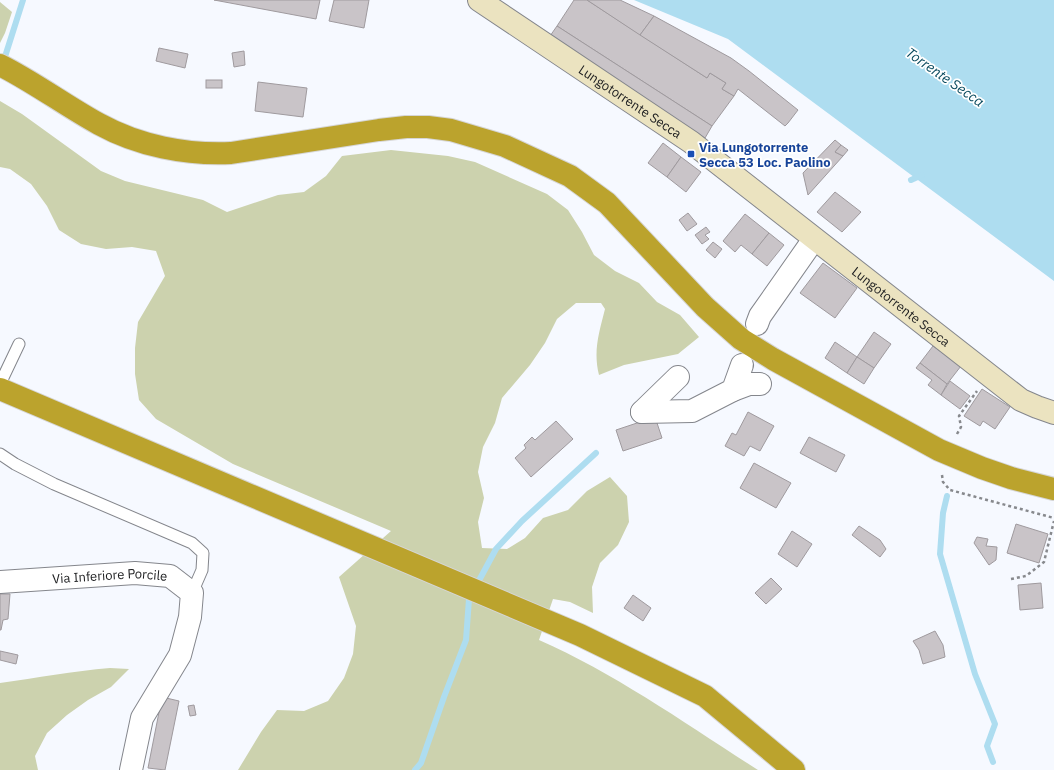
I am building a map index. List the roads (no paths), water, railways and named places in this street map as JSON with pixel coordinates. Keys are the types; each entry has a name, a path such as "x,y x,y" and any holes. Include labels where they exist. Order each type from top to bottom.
{"highway":[{"path":"0,65 100,124 122,134 167,149 211,154 231,153 406,127 428,127 451,130 505,146 570,176 607,204 705,307 725,326 747,343 773,359 940,450 982,468 1054,489"},
{"path":"0,389 580,635 705,696 794,770"}],"main road":[{"name":"Lungotorrente Secca","path":"479,0 691,142 1021,400 1054,413"}],"street":[{"path":"757,324 760,316 814,239"},
{"path":"733,390 742,365"},
{"path":"678,377 642,412 692,411 733,390 749,384 760,384"},
{"name":"Via Inferiore Porcile","path":"0,582 135,573 170,576 192,593"},
{"path":"131,770 142,718 180,655 190,617 192,593"}],"lane":[{"path":"0,384 19,344"},
{"path":"0,454 15,464 54,484 192,543 203,553 202,570 192,593"}],"water":[{"name":"Torrente Secca","path":"634,0 1054,0 1054,281 728,39"}],"waterway":[{"path":"3,63 23,0"},
{"path":"911,180 922,175"},
{"path":"415,770 421,763 466,640 469,599 496,549 522,521 596,453"},
{"path":"947,496 943,513 940,554 975,674 995,724 987,746 993,762"}],"place":[{"name":"Via Lungotorrente Secca 53 Loc. Paolino","path":"691,154"}]}
